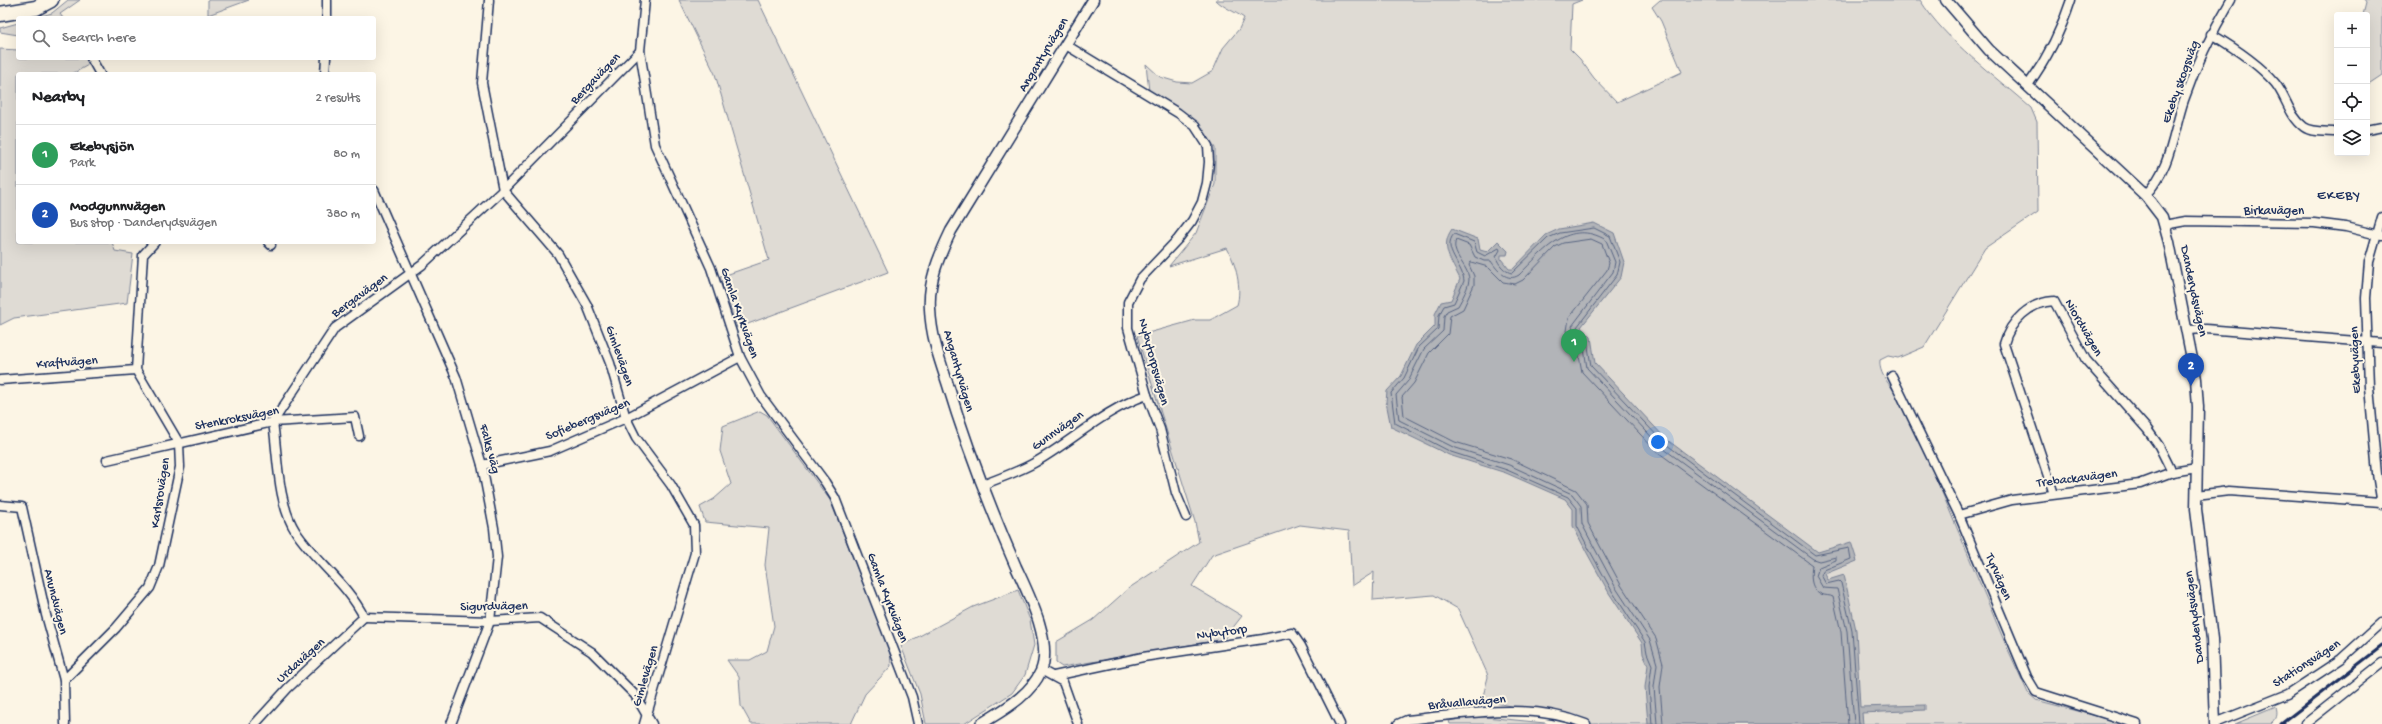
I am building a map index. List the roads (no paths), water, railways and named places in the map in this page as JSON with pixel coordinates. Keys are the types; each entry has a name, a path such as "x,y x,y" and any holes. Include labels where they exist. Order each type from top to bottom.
{"highway":[{"path":"0,14 36,8 51,0"}],"street":[{"path":"327,16 328,0"},
{"name":"Gimlevägen","path":"489,0 482,83 503,190 558,254 587,305 610,363 626,418 636,438 671,485 694,525 695,553 645,720"},
{"name":"Gamla Kyrkvägen","path":"645,0 640,51 655,145 711,268 740,357 761,396 835,498 912,697 918,724"},
{"name":"Angantyrvägen","path":"981,724 1013,704 1029,689 1041,670 1043,651 1040,624 960,427 932,336 930,308 932,279 937,260 951,231 1093,0"},
{"name":"Danderydsvägen","path":"1946,0 1989,50 2145,195 2162,217 2188,330 2198,407 2196,495 2200,547 2212,639 2215,724"},
{"path":"2028,85 2044,62 2065,19 2071,0"},
{"name":"Ekeby skogsväg","path":"2145,195 2160,178 2169,154 2184,100 2211,34 2231,0"},
{"path":"2211,34 2238,50 2275,83 2293,116 2303,127 2309,130 2334,132"},
{"name":"Nybytorpsvägen","path":"1066,45 1178,113 1195,126 1208,146 1209,162 1207,183 1202,202 1192,221 1178,239 1140,279 1128,302 1128,328 1146,395 1160,430 1176,493 1186,517"},
{"name":"Bergavägen","path":"273,422 336,328 411,274 503,190 640,51"},
{"path":"93,60 99,72"},
{"path":"325,72 326,60"},
{"path":"2370,130 2382,128"},
{"name":"Falks väg","path":"376,195 456,377 482,465 497,557 490,621 451,724"},
{"name":"Ekebyvägen","path":"2381,503 2369,387 2366,298 2369,262 2379,236 2382,217"},
{"name":"Birkavägen","path":"2164,225 2186,221 2314,223 2346,227 2379,236"},
{"path":"136,370 143,255 153,244"},
{"name":"Niordvägen","path":"2054,494 2004,344 2009,329 2028,310 2041,302 2054,301 2086,360 2147,429 2159,446 2172,472"},
{"path":"2188,330 2206,329 2368,341 2382,344"},
{"name":"Sofiebergsvägen","path":"482,465 550,450 626,418 740,357"},
{"name":"Kraftvägen","path":"0,380 136,370"},
{"name":"Karlsrovägen","path":"64,680 116,628 150,588 159,566 169,526 180,467 179,443 136,370"},
{"name":"Tyrvägen","path":"1892,376 1959,515 2027,677 2036,692 2137,724"},
{"name":"Gunnvägen","path":"983,485 1033,464 1105,413 1124,403 1146,395"},
{"name":"Stenkroksvägen","path":"107,460 273,422 355,417 359,436"},
{"path":"273,422 285,509 296,532 354,598 364,617"},
{"name":"Trebackavägen","path":"1959,515 2012,500 2140,484 2172,472 2197,468"},
{"path":"2196,495 2229,491 2381,503"},
{"name":"Anundvägen","path":"0,505 22,507 46,615 64,680 65,724"},
{"name":"Sigurdvägen","path":"364,617 490,621 540,618 592,652 635,695 645,720 652,724"},
{"name":"Urdavägen","path":"256,723 288,688 364,617"},
{"name":"Stationsvägen","path":"2215,724 2288,694 2341,659 2382,622"},
{"name":"Nybytorp","path":"1054,676 1143,657 1263,639 1292,633 1301,646 1340,724"},
{"path":"2305,724 2382,663"},
{"path":"1041,670 1063,682 1078,724"},
{"name":"Bråvallavägen","path":"1398,724 1407,720 1490,710 1557,715 1586,724"}],"water":[{"path":"1594,223 1614,233 1624,262 1621,277 1581,327 1591,337 1595,363 1666,439 1818,552 1851,542 1857,561 1825,574 1828,580 1844,575 1856,630 1860,707 1925,705 1925,710 1862,713 1863,724 1648,724 1645,687 1648,665 1643,654 1642,643 1609,593 1587,553 1573,526 1573,509 1565,499 1506,473 1449,455 1391,427 1386,402 1387,391 1401,376 1416,345 1435,326 1435,314 1441,302 1451,300 1460,279 1448,254 1447,248 1448,236 1452,229 1478,239 1480,250 1487,252 1498,241 1508,251 1507,255 1501,255 1501,259 1509,269 1513,269 1546,235 1559,229"}],"railway":[{"path":"2281,724 2382,646"}],"place":[{"name":"Ekebysjön","path":"1574,362"},
{"name":"Modgunnvägen","path":"2191,386"}],"district":[{"name":"EKEBY","path":"2339,196"}]}
